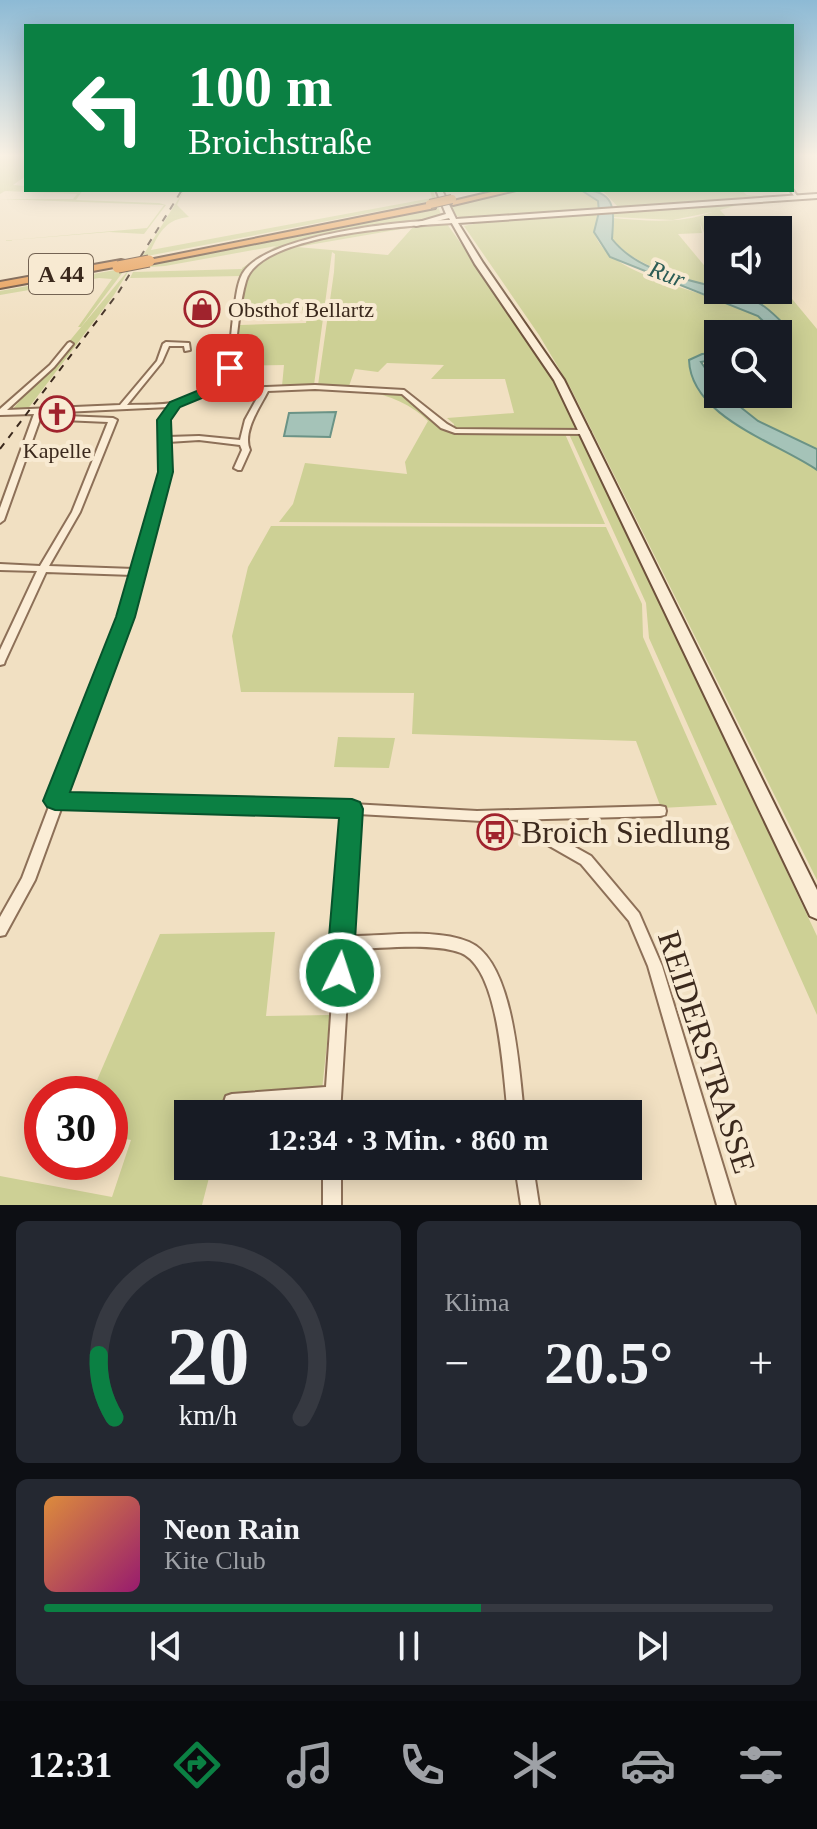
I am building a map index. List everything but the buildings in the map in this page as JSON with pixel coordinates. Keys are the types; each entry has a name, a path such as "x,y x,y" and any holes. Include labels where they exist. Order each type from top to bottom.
{"highway":[{"name":"A 44","path":"0,286 399,211"}],"main road":[{"path":"448,211 533,336 586,432 817,910"},
{"path":"416,224 451,218 592,211"}],"street":[{"path":"39,413 123,405 175,405 212,391 222,384 228,374 244,277 249,267 264,256 290,246 380,227 416,224"},
{"path":"0,413 52,366 70,344"},
{"path":"123,405 160,361 166,344 187,344 187,350"},
{"path":"212,391 331,387 404,392 444,426 455,431 586,432"},
{"path":"238,468 246,450 243,443 249,420 266,388"},
{"path":"0,930 28,880 126,617 165,472 164,420 175,405"},
{"path":"0,413 39,413 113,420 76,512 44,567 0,661"},
{"path":"0,520 39,413"},
{"path":"165,440 199,438 243,443"},
{"path":"0,567 137,572"},
{"path":"55,801 352,809 477,816 660,811"},
{"path":"332,1100 352,809"},
{"name":"REIDERSTRASSE","path":"477,816 543,836 586,860 634,917 655,966 726,1205"},
{"path":"342,943 444,943 469,949 484,960 497,988 514,1100"},
{"path":"261,1100 332,1095"},
{"path":"332,1180 332,1205"},
{"path":"526,1180 530,1205"}],"green space":[{"path":"161,211 144,234 109,232 0,241 147,228"},
{"path":"171,211 183,211 189,217 175,220 165,227 151,250 360,211 378,211 142,257"},
{"path":"417,211 440,211 442,217 307,239 265,254 243,269 242,276 130,278 133,272 242,269 276,246 165,266 136,268"},
{"path":"452,211 565,211 463,218"},
{"path":"613,211 721,211 725,216 704,216 704,233 700,222 702,233 678,234 704,265 704,284 647,265 612,239 612,218 651,221 676,220 712,212 673,220 612,217"},
{"path":"599,212 594,232 604,249 621,263 704,295 704,304 730,304 763,320 704,320 704,355 696,356 704,370 704,408 725,408 731,419 817,470 817,880 570,387 539,335 464,226 497,219"},
{"path":"447,224 534,346 579,430 454,430 454,424 447,418 514,413 505,379 431,379 444,365 387,363 378,372 355,369 349,386 318,385 334,272 335,254 332,252 314,385 282,386 284,365 234,366 240,325 306,323 308,310 242,312 246,279 260,262 281,251 337,235 426,225","holes":["413,227 388,255 297,247"]},
{"path":"131,267 114,295 27,410 13,409"},
{"path":"126,268 81,327 78,327 112,279 99,278 0,295 0,291"},
{"path":"792,299 817,329 817,449 758,421 742,408 792,408 792,320 778,320 759,304 792,304"},
{"path":"367,391 401,394 449,431 565,434 605,524 279,522 293,504 305,463 407,474 405,462 428,421 400,402"},
{"path":"576,433 582,437 817,936 817,1015 649,638 646,603 569,434"},
{"path":"271,526 606,527 642,604 643,637 717,805 661,808 636,741 412,734 414,693 241,692 232,636 248,567"},
{"path":"338,737 395,738 389,768 334,767"},
{"path":"275,932 266,1016 330,1015 322,1090 230,1095 229,1100 174,1100 174,1180 208,1180 202,1205 0,1205 0,1176 112,1197 118,1180 128,1180 131,1140 128,1139 128,1076 99,1076 160,934"}],"water":[{"name":"Rur","path":"599,211 613,211 612,239 626,253 661,272 704,284 704,294 610,257 594,232"},
{"path":"728,304 761,304 780,320 762,320"},
{"path":"702,354 704,397 693,380 689,360"},
{"path":"716,408 742,408 758,421 817,449 817,470 738,426"},
{"path":"336,412 330,437 284,436 289,413"}],"railway":[{"path":"0,449 118,293 169,211"}],"place":[{"name":"Obsthof Bellartz","path":"202,309"},
{"name":"Kapelle","path":"57,414"},
{"name":"Broich Siedlung","path":"495,832"}],"route":[{"path":"230,368 219,387 175,405 164,420 165,472 126,617 55,801 352,809 340,973"}]}
